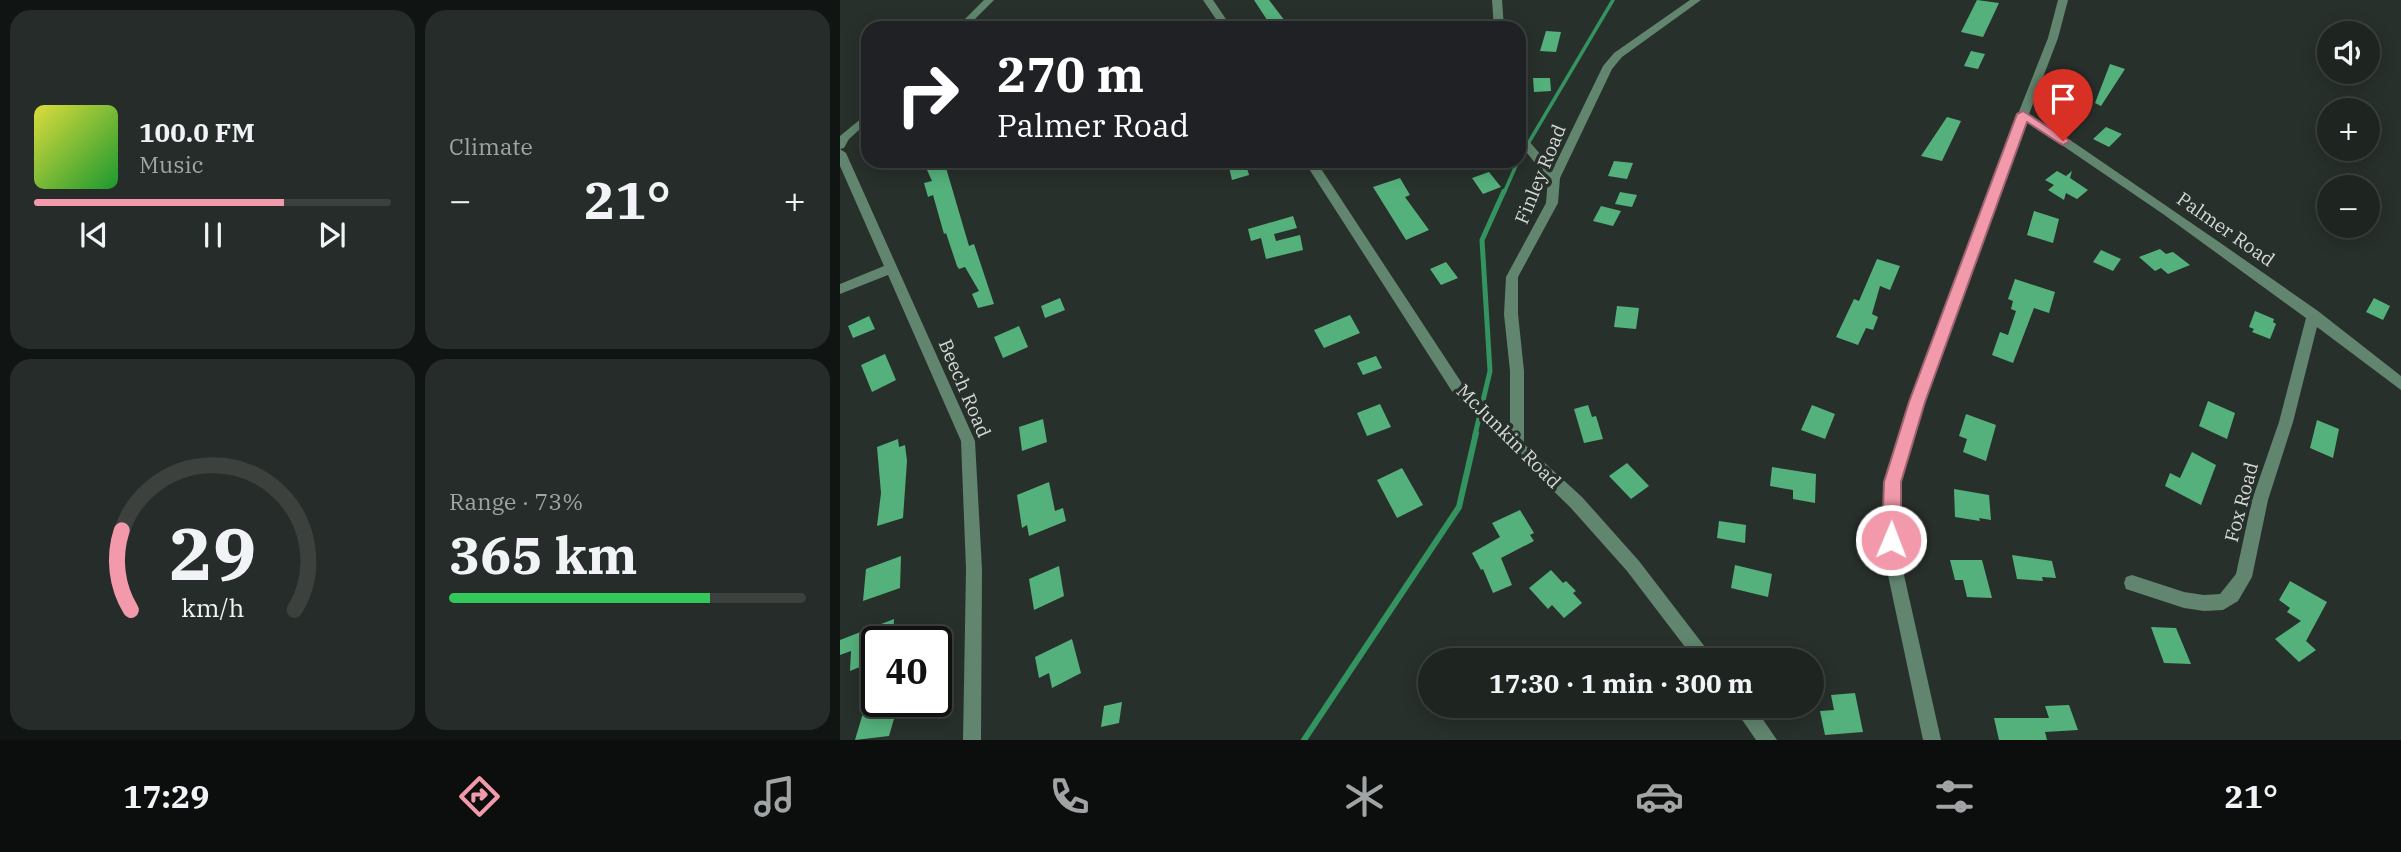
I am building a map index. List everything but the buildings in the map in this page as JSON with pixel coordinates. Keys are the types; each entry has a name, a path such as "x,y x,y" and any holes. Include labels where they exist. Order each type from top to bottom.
{"street":[{"path":"968,21 989,0"},
{"path":"1208,0 1222,21"},
{"path":"1497,0 1498,21"},
{"name":"Finley Road","path":"1517,448 1517,371 1511,314 1512,277 1552,203 1554,178 1607,68 1618,55 1696,0"},
{"path":"1932,740 1896,576 1891,540 1893,482 1917,402 2053,38 2063,0"},
{"name":"Palmer Road","path":"2023,114 2104,167 2313,315 2401,384"},
{"path":"840,146 845,137 861,122"},
{"path":"1526,144 1554,178"},
{"name":"Beech Road","path":"840,153 843,165 892,268 968,441 974,569 972,740"},
{"name":"McJunkin Road","path":"1315,168 1461,392 1584,511 1633,566 1697,648"},
{"path":"840,289 892,268"},
{"name":"Fox Road","path":"2132,583 2184,600 2204,603 2223,602 2232,595 2244,577 2260,500 2286,422 2313,315"},
{"path":"1751,718 1768,740"}],"waterway":[{"path":"1526,147 1613,0"},
{"path":"1504,193 1515,168"},
{"path":"1475,435 1490,371 1482,240 1504,191"},
{"path":"1304,740 1459,507 1476,433"}],"route":[{"path":"1891,540 1893,482 1917,402 2023,114 2063,141"}]}
